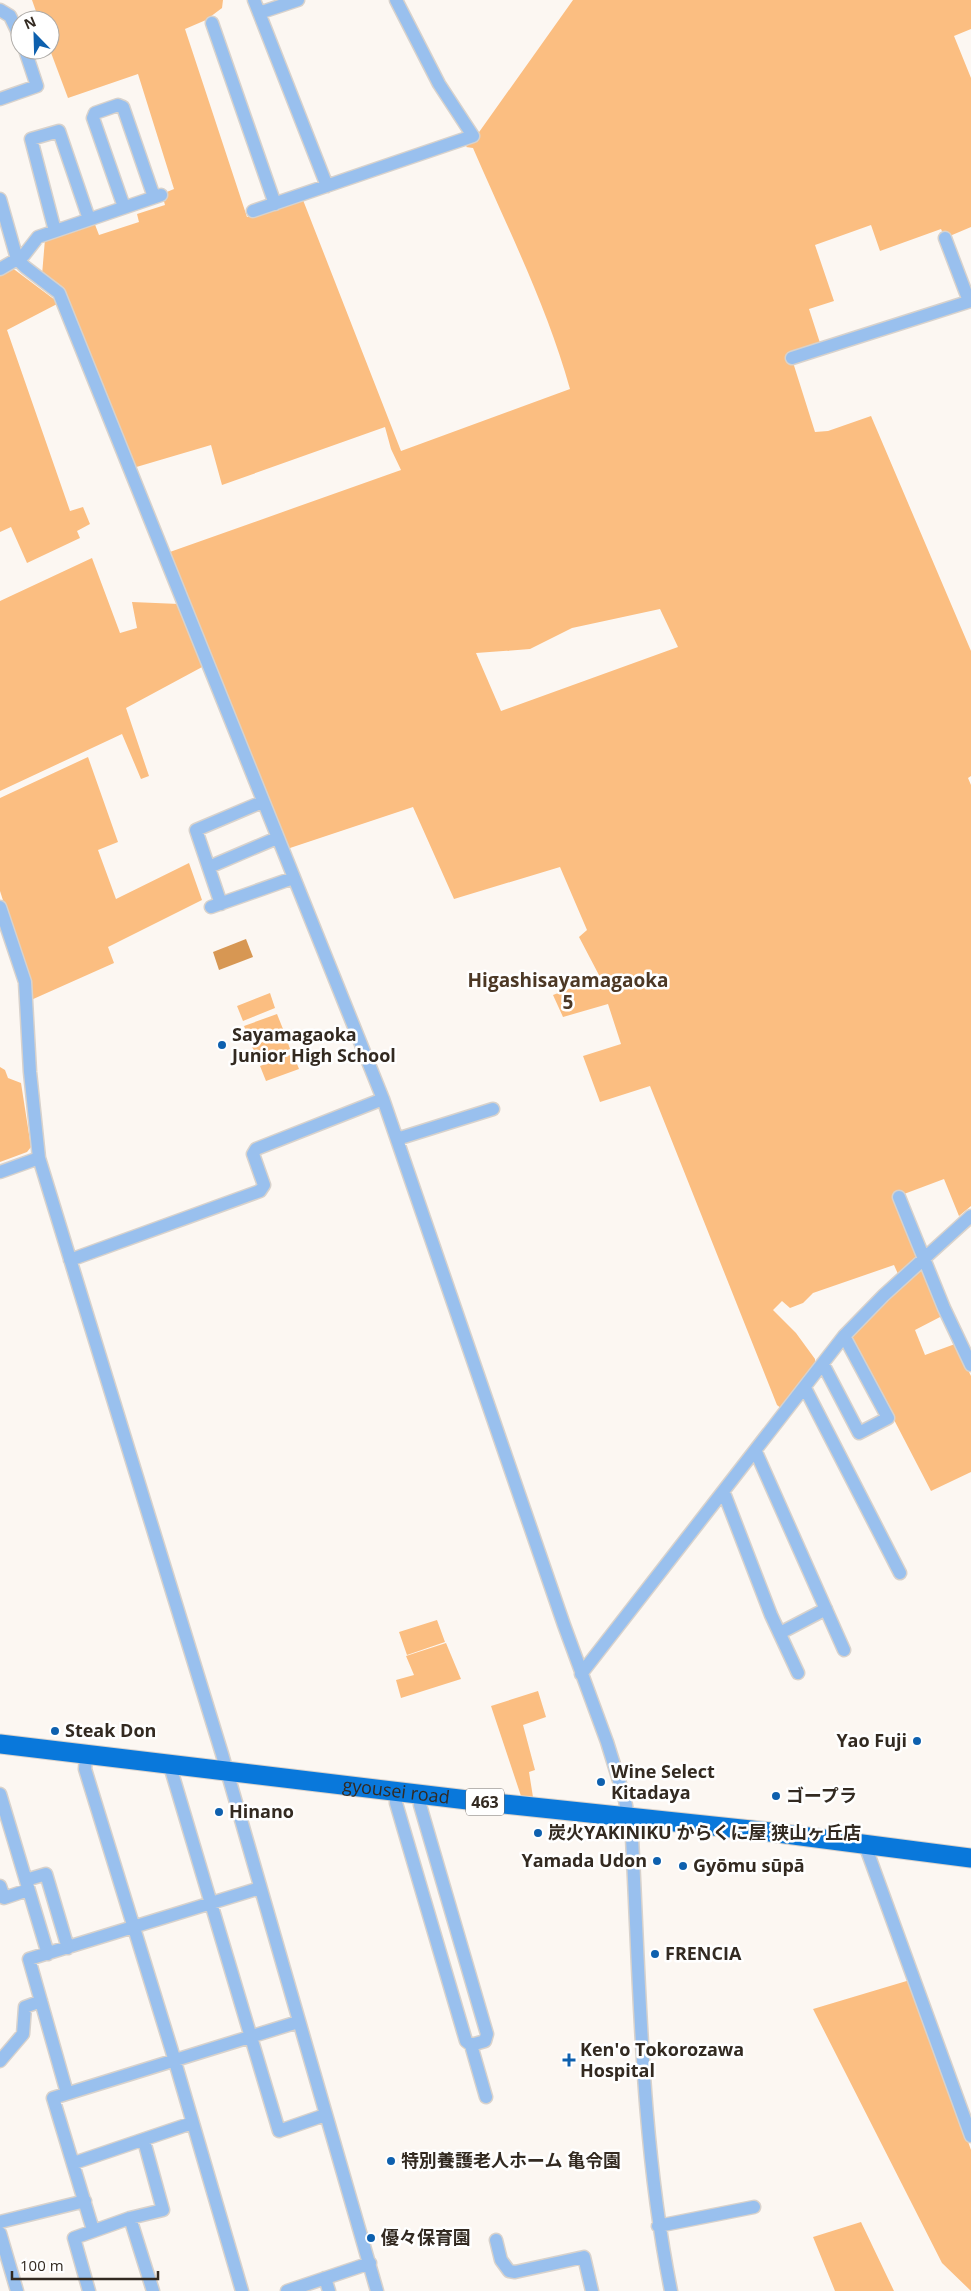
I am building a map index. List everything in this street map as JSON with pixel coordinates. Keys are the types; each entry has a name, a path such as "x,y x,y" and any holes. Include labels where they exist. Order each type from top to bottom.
{"highway":[{"name":"gyousei road","path":"0,1744 170,1766 628,1817 971,1858"}],"street":[{"path":"0,9 5,0"},
{"path":"254,0 327,186"},
{"path":"259,13 298,0"},
{"path":"252,211 473,136 439,84 396,0"},
{"path":"212,23 275,204"},
{"path":"0,99 37,86 28,60"},
{"path":"0,269 24,254 38,237 55,232 90,219 124,208 157,196 123,107 118,105 95,113 93,118 124,208"},
{"path":"55,232 32,140 59,131 90,219"},
{"path":"0,199 17,259 59,293 383,1099 606,1742 628,1817 632,1838 648,2142 658,2226 671,2291"},
{"path":"792,358 970,301 944,238"},
{"path":"262,802 196,830 208,867 216,906 293,878"},
{"path":"208,867 277,838"},
{"path":"0,907 25,982 30,1072 40,1158 226,1772 377,2291"},
{"path":"70,1260 260,1191 264,1185 254,1154 256,1149 383,1099"},
{"path":"396,1139 493,1109"},
{"path":"0,1172 40,1158"},
{"path":"900,1197 924,1259 971,1365"},
{"path":"581,1674 756,1452 844,1336 971,1216"},
{"path":"822,1364 859,1433 888,1418 844,1336"},
{"path":"804,1388 900,1573"},
{"path":"756,1452 844,1650"},
{"path":"724,1492 780,1634 798,1673"},
{"path":"780,1634 826,1609"},
{"path":"86,1756 85,1769 175,2060 242,2291"},
{"path":"170,1766 249,2037 279,2131 325,2115"},
{"path":"396,1791 396,1803 466,2041 471,2045 486,2097"},
{"path":"420,1794 420,1805 486,2034 485,2041 471,2045"},
{"path":"0,1798 6,1835 27,1885 48,1954"},
{"path":"865,1845 971,2136"},
{"path":"0,1886 4,1898 46,1874 68,1948"},
{"path":"67,2093 29,1960 260,1888"},
{"path":"0,2061 23,2034 25,2007 41,2001"},
{"path":"94,2230 53,2098 298,2022"},
{"path":"74,2163 144,2141 192,2123"},
{"path":"89,2291 74,2238 130,2218 163,2210 144,2141"},
{"path":"0,2222 85,2201"},
{"path":"658,2226 754,2207"},
{"path":"130,2218 153,2291"},
{"path":"0,2233 17,2291"},
{"path":"496,2240 502,2260 508,2271 515,2272 584,2257 592,2291"},
{"path":"287,2291 370,2262"},
{"path":"325,2278 328,2291"}],"shaded area":[{"path":"32,0 223,0 222,8 206,20 185,29 247,217 303,200 401,451 570,389 550,327 526,267 473,148 466,147 477,135 573,0 971,0 971,29 954,36 971,78 971,227 945,238 941,229 880,251 871,225 815,245 834,301 809,309 821,346 791,356 815,432 828,431 871,416 971,651 971,776 968,778 971,785 971,1206 959,1216 944,1179 896,1197 919,1255 898,1274 894,1265 813,1293 803,1303 790,1308 782,1301 773,1310 796,1333 815,1359 815,1365 782,1409 777,1405 650,1086 600,1102 583,1056 621,1044 608,1004 563,1017 553,995 600,977 579,937 587,930 560,867 454,899 413,807 287,849 167,553 401,470 391,449 385,427 222,485 211,445 133,468 65,299 42,275 45,239 94,222 99,235 139,222 137,214 165,205 162,194 174,189 138,74 68,98 54,60 60,60 60,10 36,10","holes":["660,609 678,647 501,711 476,653 530,649 572,628"]},
{"path":"11,267 59,303 7,330 70,511 83,507 90,524 77,531 80,538 27,563 11,527 0,532 0,273"},
{"path":"92,558 120,633 137,628 132,602 179,604 204,666 126,708 149,776 141,779 122,734 0,791 0,601"},
{"path":"88,757 118,842 98,850 116,899 189,863 202,900 108,947 114,963 31,1000 18,947 0,891 0,798"},
{"path":"246,939 253,957 219,970 213,952"},
{"path":"270,993 275,1008 243,1021 237,1006"},
{"path":"277,1014 283,1029 250,1041 244,1026"},
{"path":"285,1034 290,1049 257,1061 252,1046"},
{"path":"293,1054 299,1069 266,1081 260,1066"},
{"path":"0,1067 5,1070 8,1078 21,1083 31,1147 27,1152 0,1162"},
{"path":"917,1270 924,1271 942,1316 915,1330 925,1355 955,1344 971,1376 971,1472 931,1491 851,1337"},
{"path":"437,1620 445,1642 407,1655 399,1632"},
{"path":"446,1643 461,1679 401,1698 396,1680 414,1675 406,1656"},
{"path":"538,1691 546,1717 523,1725 535,1770 529,1772 533,1797 521,1796 491,1706"},
{"path":"910,1980 971,2150 971,2291 942,2263 813,2009"},
{"path":"861,2222 894,2291 835,2291 813,2237"}],"place":[{"name":"Sayamagaoka Junior High School","path":"222,1045"},
{"name":"Steak Don","path":"55,1731"},
{"name":"Yao Fuji","path":"917,1741"},
{"name":"Wine Select Kitadaya","path":"601,1782"},
{"name":"ゴープラ","path":"776,1796"},
{"name":"Hinano","path":"219,1812"},
{"name":"炭火YAKINIKU からくに屋 狭山ヶ丘店","path":"538,1833"},
{"name":"Yamada Udon","path":"657,1861"},
{"name":"Gyōmu sūpā","path":"683,1866"},
{"name":"FRENCIA","path":"655,1954"},
{"name":"Ken'o Tokorozawa Hospital","path":"569,2060"},
{"name":"特別養護老人ホーム 亀令園","path":"391,2161"},
{"name":"優々保育園","path":"371,2238"}],"district":[{"name":"Higashisayamagaoka 5","path":"568,991"}]}
